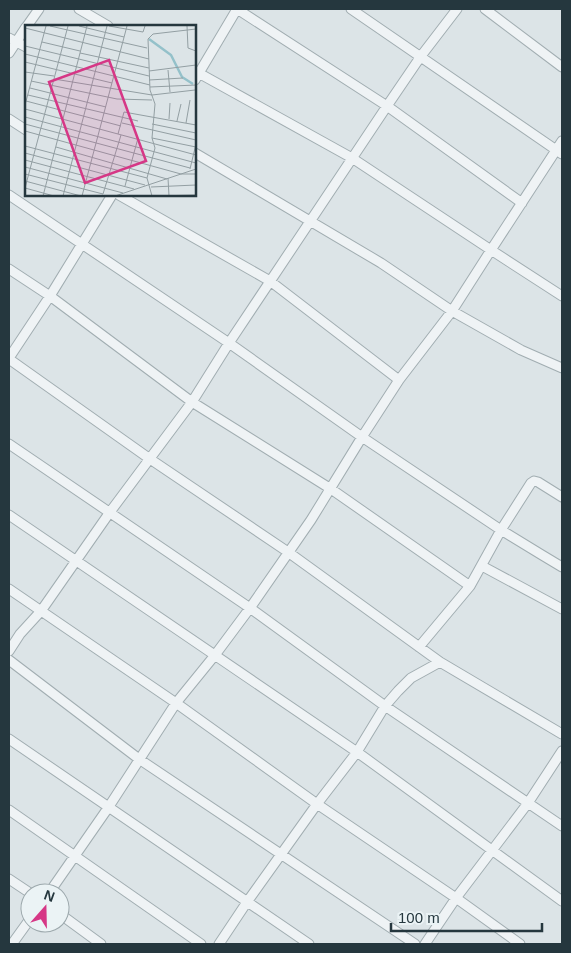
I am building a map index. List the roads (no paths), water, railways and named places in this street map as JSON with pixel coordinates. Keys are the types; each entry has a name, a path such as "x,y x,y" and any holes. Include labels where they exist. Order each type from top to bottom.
{"street":[{"path":"28,25 39,9"},
{"path":"79,9 106,25"},
{"path":"522,203 387,106 237,9 196,75 352,158 562,296"},
{"path":"351,9 559,152"},
{"path":"9,651 20,634 41,612 110,512 192,402 352,158 421,56 456,9"},
{"path":"485,9 562,67"},
{"path":"9,53 12,40 25,29"},
{"path":"12,40 25,46"},
{"path":"9,119 25,129"},
{"path":"55,883 108,808 176,702 215,655 250,608 311,520 399,380 452,311 490,250 559,152 562,141"},
{"path":"196,154 381,263 452,311 521,350 562,368"},
{"path":"9,195 229,343 362,437 501,530 562,567"},
{"path":"111,196 9,359 150,460 288,552 440,662 562,734"},
{"path":"122,196 270,281 399,380"},
{"path":"9,270 50,296 192,402 331,489 470,586"},
{"path":"9,444 250,608 385,706 562,826"},
{"path":"418,647 470,586 501,530 531,483 534,481 538,482 562,497"},
{"path":"9,515 357,752 562,901"},
{"path":"482,566 562,609"},
{"path":"9,589 176,702 317,804 456,898 520,944"},
{"path":"9,660 139,759 415,944"},
{"path":"219,944 317,804 357,752 385,706 411,678 440,662"},
{"path":"9,739 309,944"},
{"path":"424,944 528,802 562,751"},
{"path":"9,810 200,944"},
{"path":"9,879 20,886"},
{"path":"70,921 101,944"},
{"path":"12,944 20,933"}]}
